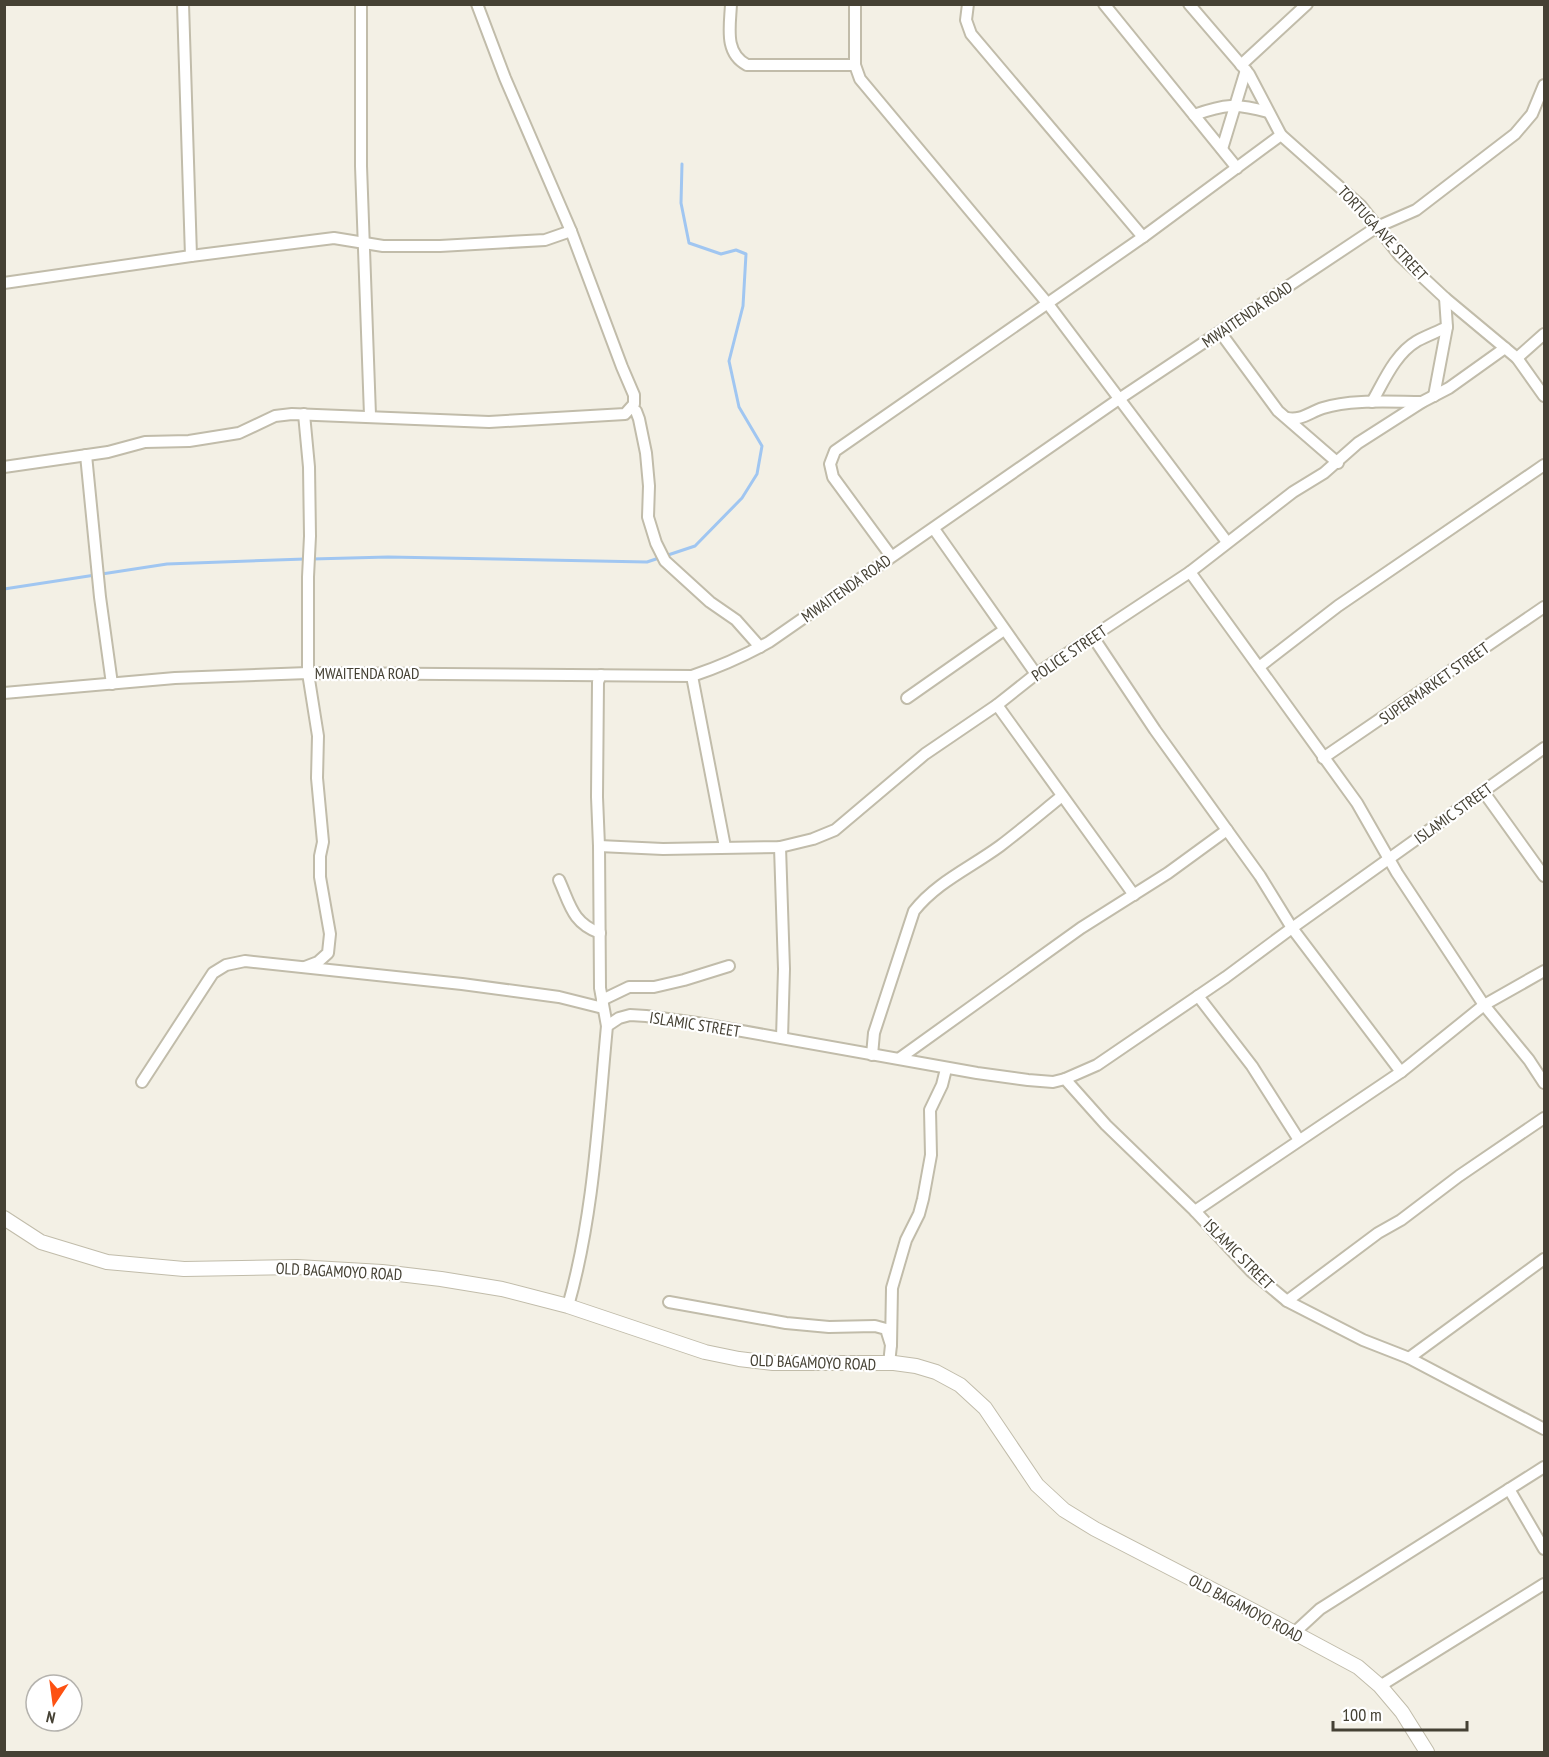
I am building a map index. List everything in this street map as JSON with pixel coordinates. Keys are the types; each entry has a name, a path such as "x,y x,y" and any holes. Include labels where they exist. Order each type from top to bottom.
{"street":[{"path":"183,4 191,256"},
{"path":"361,4 361,166 370,416"},
{"path":"4,467 86,455 145,442 189,441 238,433 275,416 304,414 489,422 625,414 632,408 634,395 571,231 505,78 477,4"},
{"path":"731,4 730,37 733,53 739,61 747,65 855,65"},
{"path":"855,4 855,65 860,79 1048,304 1227,542"},
{"path":"968,4 966,20 971,34 1143,237"},
{"path":"1104,4 1237,168"},
{"name":"TORTUGA AVE STREET","path":"1189,4 1244,67 1281,135 1361,206 1400,256 1445,298 1517,358 1545,396"},
{"path":"1222,149 1244,67 1307,4"},
{"name":"MWAITENDA ROAD","path":"4,693 175,678 308,673 692,676 736,659 760,648 1119,399 1377,227 1416,210 1515,134 1532,114 1545,85"},
{"path":"1194,115 1219,106 1235,105 1268,111"},
{"path":"891,556 833,477 830,464 836,451 1143,237 1281,135"},
{"path":"4,283 334,238 383,246 417,246 516,243 545,240 571,231"},
{"path":"1434,396 1447,327 1445,298"},
{"path":"1372,402 1389,371 1404,351 1416,342 1447,327"},
{"path":"1220,332 1278,411 1338,463"},
{"path":"1517,358 1545,334"},
{"name":"POLICE STREET","path":"599,846 663,849 780,847 813,839 835,830 925,754 997,705 1036,674 1190,572 1293,492 1324,474 1358,443 1422,402 1449,388 1505,348"},
{"path":"1287,418 1298,418 1323,408 1372,402 1422,402"},
{"path":"632,408 639,419 646,453 649,486 648,517 656,543 665,561 710,602 736,620 760,648"},
{"path":"304,414 309,467 308,673 318,736 317,778 322,842 320,877 330,934 328,953 318,962 305,967"},
{"path":"86,455 100,597 112,684"},
{"path":"1259,667 1338,606 1545,465"},
{"path":"934,529 1036,674"},
{"path":"1190,572 1357,803 1389,858 1484,1005 1545,1083"},
{"name":"SUPERMARKET STREET","path":"1323,758 1545,607"},
{"path":"907,698 1004,630"},
{"path":"1093,637 1155,730 1260,876 1292,927 1401,1071"},
{"path":"568,1306 583,1244 593,1170 606,1026 600,933 597,768 598,682 601,675"},
{"path":"692,676 725,847"},
{"path":"997,705 1134,895"},
{"name":"ISLAMIC STREET","path":"606,1026 619,1018 630,1015 646,1016 900,1058 946,1069 1028,1080 1053,1082 1065,1079 1097,1065 1198,996 1545,748"},
{"path":"1484,791 1545,876"},
{"path":"872,1055 874,1033 914,911 938,886 1000,846 1062,796"},
{"path":"900,1058 1081,928 1134,895 1227,830"},
{"path":"780,847 784,969 782,1038"},
{"path":"559,880 579,922 600,933"},
{"path":"142,1082 213,973 226,965 245,961 603,1004 629,987 654,987 729,966"},
{"path":"1195,1211 1401,1071 1484,1005 1545,971"},
{"path":"1198,996 1252,1066 1299,1140"},
{"path":"889,1364 892,1288 906,1240 919,1214 923,1199 931,1155 930,1110 942,1085 946,1069"},
{"name":"ISLAMIC STREET","path":"1065,1079 1106,1125 1195,1211 1251,1271 1287,1301 1363,1340 1409,1358 1545,1429"},
{"path":"1287,1301 1378,1233 1401,1220 1459,1176 1545,1118"},
{"name":"OLD BAGAMOYO ROAD","path":"4,1218 41,1242 107,1262 184,1269 297,1267 382,1272 441,1279 502,1289 568,1306 705,1352 739,1359 773,1364 889,1364 916,1366 936,1372 960,1385 985,1408 1037,1485 1065,1510 1095,1529 1358,1667 1380,1686 1402,1712 1427,1752"},
{"path":"1409,1358 1545,1259"},
{"path":"669,1302 786,1323 829,1327 875,1326 886,1329 891,1345"},
{"path":"1294,1632 1320,1609 1545,1467"},
{"path":"1509,1489 1545,1549"},
{"path":"1380,1686 1545,1584"}],"waterway":[{"path":"312,559 388,557 647,562 695,546 742,498 757,474 762,446 739,407 729,361 743,306 746,254 736,250 721,254 689,243 681,203 682,164"},
{"path":"4,589 167,564 305,559"}]}
